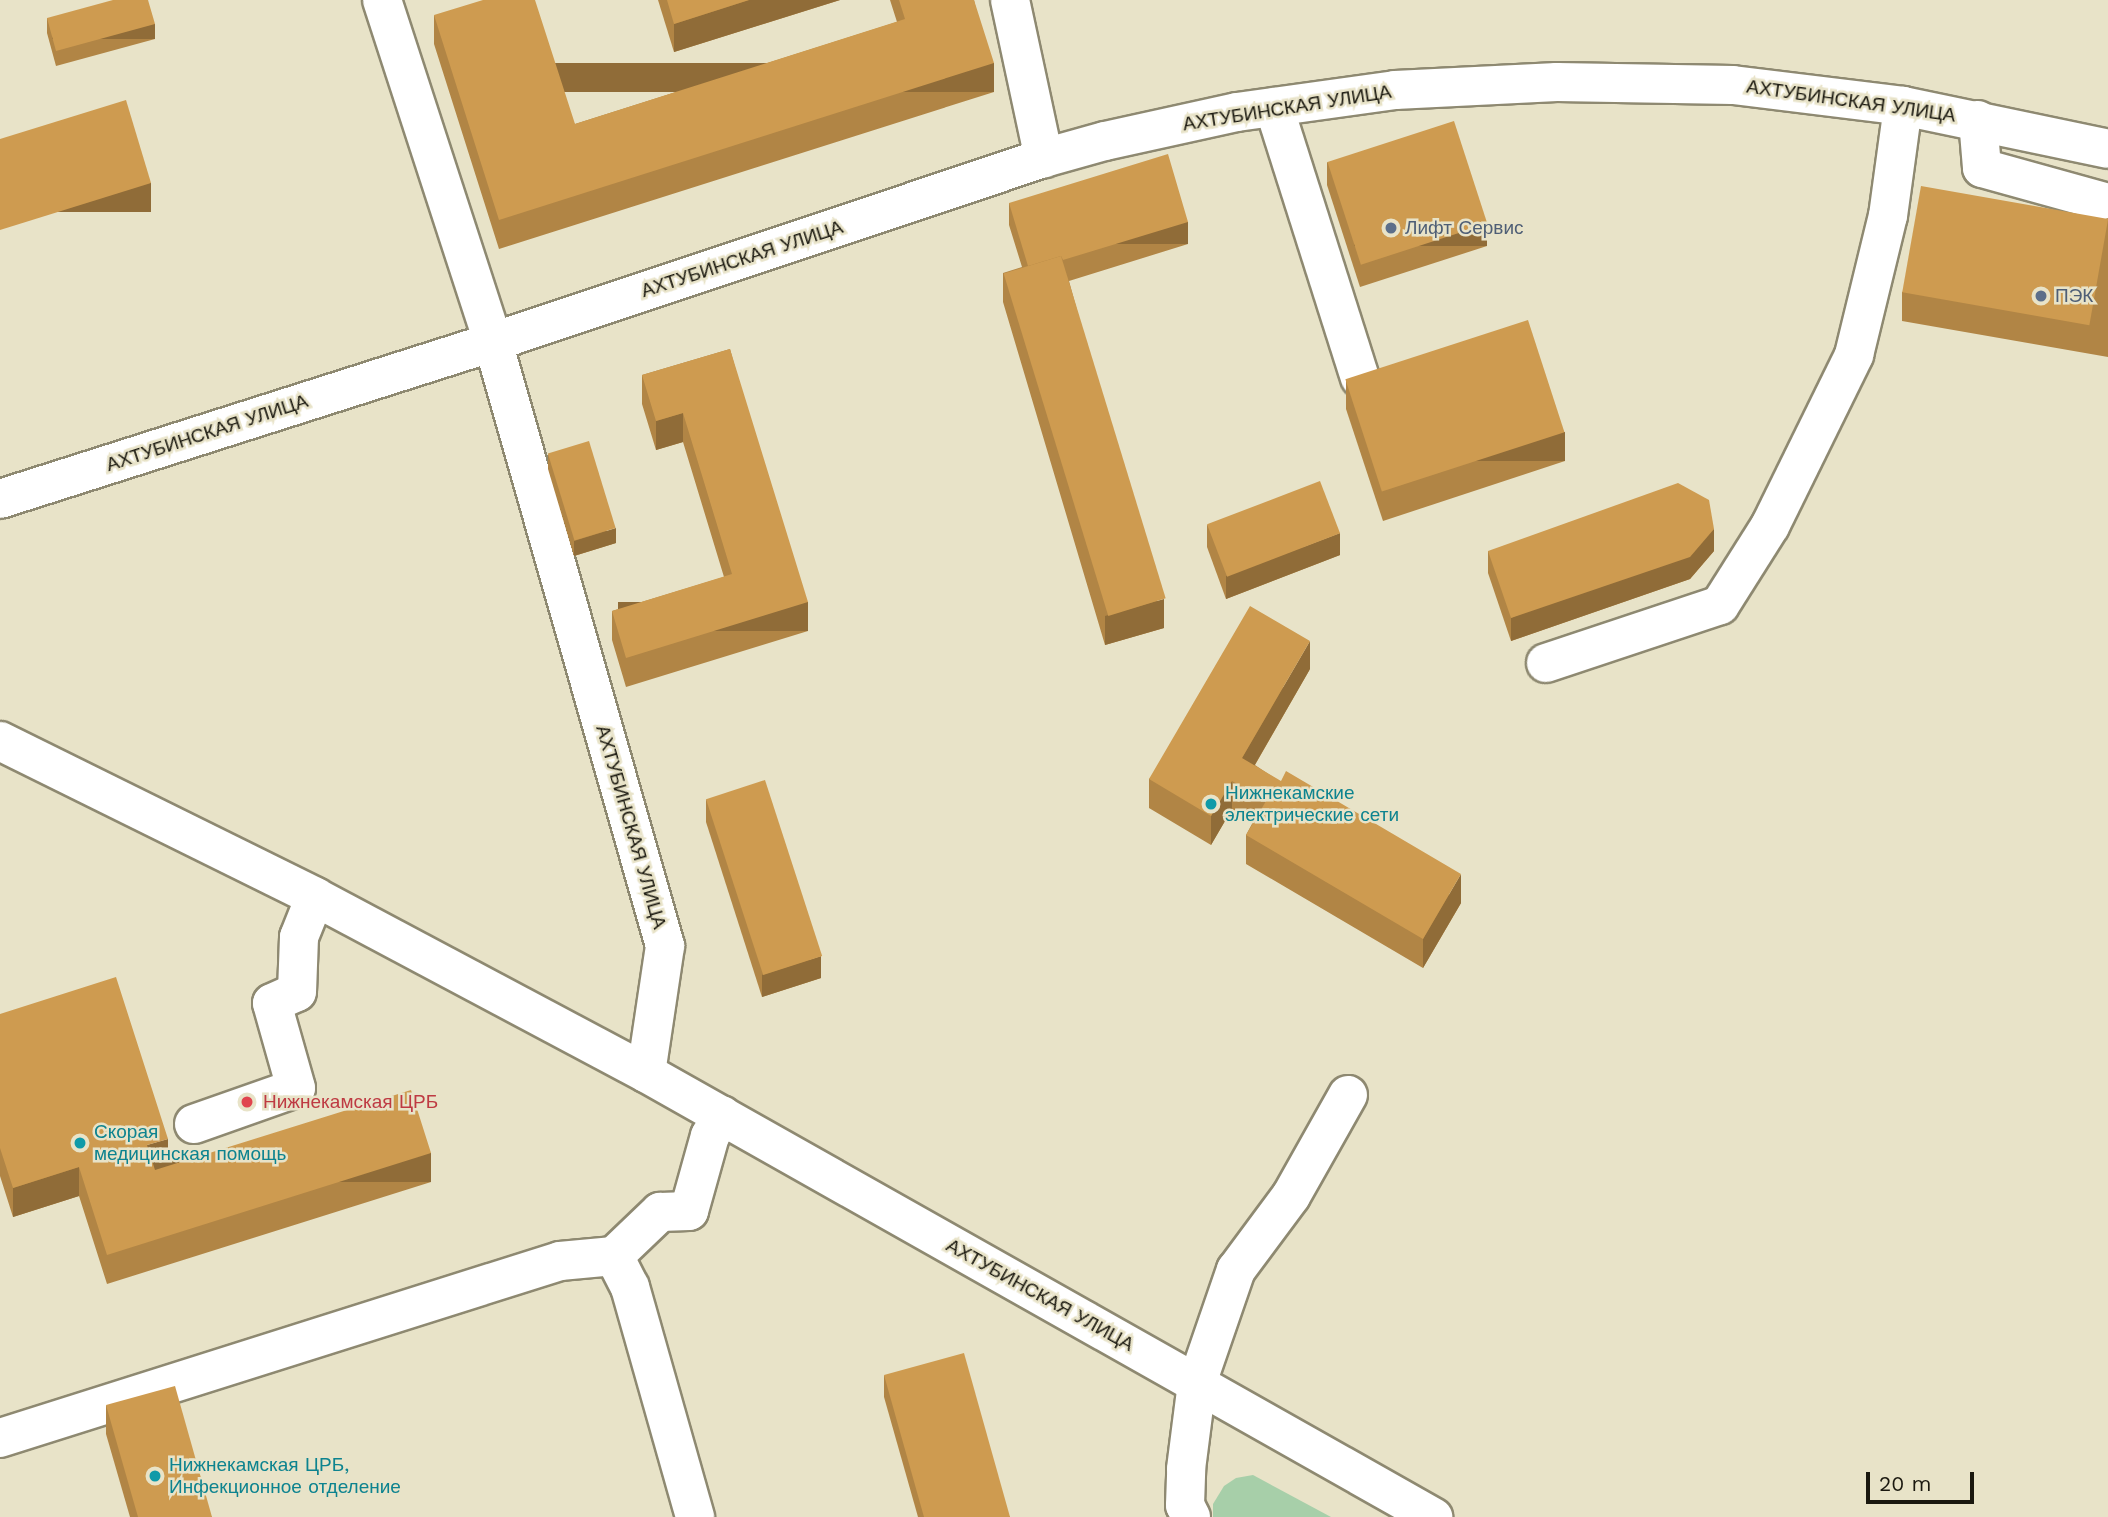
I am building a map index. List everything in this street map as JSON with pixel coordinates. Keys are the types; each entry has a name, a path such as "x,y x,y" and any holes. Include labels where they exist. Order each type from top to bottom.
{"street":[{"name":"АХТУБИНСКАЯ УЛИЦА","path":"383,0 493,342 665,946 646,1073"},
{"path":"1010,0 1044,158"},
{"name":"АХТУБИНСКАЯ УЛИЦА","path":"0,499 493,342 1044,158 1105,141 1274,107 1395,90 1557,82 1733,85 1903,106 2108,149"},
{"path":"1546,663 1720,605 1770,526 1854,355 1888,216 1903,106"},
{"path":"1274,107 1360,378"},
{"path":"1978,120 1982,168 2108,203"},
{"name":"АХТУБИНСКАЯ УЛИЦА","path":"0,741 315,897 646,1073 1433,1517"},
{"path":"194,1124 296,1088 272,1003 297,992 299,937 315,897"},
{"path":"1191,1517 1185,1505 1186,1469 1196,1383 1236,1270 1291,1196 1348,1095"},
{"path":"0,1438 560,1261 614,1256 660,1212 689,1211 710,1136 722,1115"},
{"path":"614,1256 630,1287 695,1517"}],"green space":[{"path":"1253,1475 1331,1517 1213,1517 1213,1504 1224,1486 1236,1478"}],"building":[{"path":"113,0 148,0 155,24 56,51 47,18"},
{"path":"483,0 535,0 575,124 905,19 899,0 974,0 994,63 499,220 434,15"},
{"path":"667,0 749,0 674,24"},
{"path":"126,100 151,183 0,230 0,139"},
{"path":"1454,121 1487,224 1361,265 1328,162"},
{"path":"1168,154 1188,222 1063,260 1061,256 1028,266 1009,203"},
{"path":"1921,186 2108,219 2089,325 1902,292"},
{"path":"1061,256 1166,598 1108,616 1004,274"},
{"path":"1528,320 1564,432 1382,492 1345,379"},
{"path":"730,349 808,602 626,658 612,611 732,574 683,413 656,421 642,375"},
{"path":"589,441 616,528 574,541 548,454"},
{"path":"1320,481 1340,533 1227,577 1207,524"},
{"path":"1678,483 1709,500 1714,529 1690,557 1511,618 1488,551"},
{"name":"Нижнекамские электрические сети","path":"1250,606 1310,641 1242,758 1281,781 1286,771 1461,874 1423,939 1246,835 1266,801 1232,781 1211,816 1149,779"},
{"path":"765,780 822,956 763,975 706,799"},
{"name":"Скорая медицинская помощь","path":"116,977 168,1139 147,1145 155,1170 411,1090 431,1153 107,1255 79,1167 13,1188 0,1148 0,1014"},
{"path":"964,1353 1010,1517 924,1517 884,1375"},
{"name":"Нижнекамская ЦРБ, Инфекционное отделение","path":"175,1386 212,1517 138,1517 106,1405"}],"place":[{"name":"Лифт Сервис","path":"1391,228"},
{"name":"ПЭК","path":"2041,296"},
{"name":"Нижнекамские электрические сети","path":"1211,804"},
{"name":"Нижнекамская ЦРБ","path":"247,1102"},
{"name":"Скорая медицинская помощь","path":"80,1143"},
{"name":"Нижнекамская ЦРБ, Инфекционное отделение","path":"155,1476"}]}
